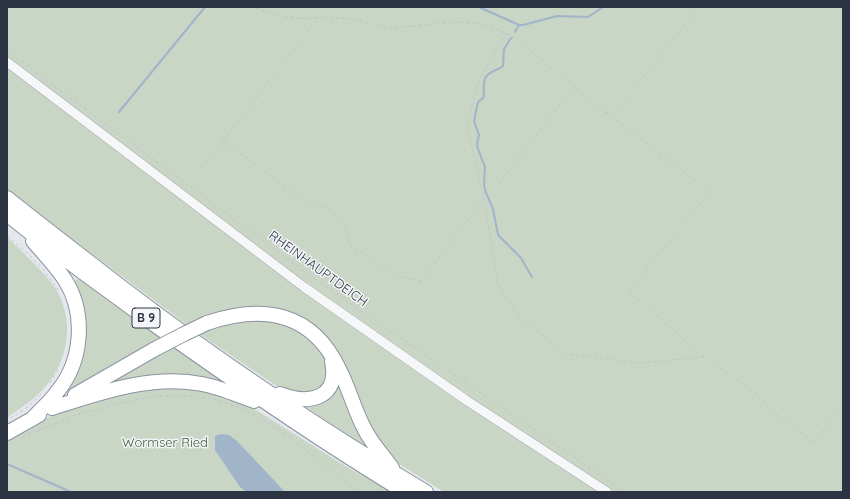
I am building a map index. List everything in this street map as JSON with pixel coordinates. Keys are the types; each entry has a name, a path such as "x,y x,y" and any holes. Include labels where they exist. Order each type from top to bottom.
{"highway":[{"name":"B 9","path":"7,198 125,290 260,386 426,492"},
{"name":"B 9","path":"12,218 200,357 333,448 405,492"},
{"path":"12,218 65,280 72,294 79,323 77,354 69,374 58,392 32,419"},
{"path":"7,433 184,334 207,323 246,315 267,315 288,319 298,323 310,330 321,340 340,370 356,413 366,433 398,475"},
{"path":"260,386 298,400 310,400 318,397 328,388 333,379 334,370 331,355"},
{"path":"52,408 124,387 151,383 178,382 200,384 217,388 277,410"}],"lane":[{"path":"7,62 304,287 466,400 606,492"}],"path":[{"path":"24,28 45,7"},
{"path":"252,7 286,18 345,18 391,28 451,22 467,22 492,27 506,33 559,74 573,87 710,192 629,291 704,357 757,394 768,408 814,442 843,406"},
{"path":"607,113 613,112 618,108 699,7"},
{"path":"198,171 318,18"},
{"path":"506,33 479,80 467,125 484,199 498,284 519,317 566,354 638,363 704,357"},
{"name":"RHEINHAUPTDEICH","path":"7,51 312,277 625,492"},
{"path":"496,188 573,87"},
{"path":"223,141 307,203 330,209 345,228 350,246 400,277 421,281 484,199"},
{"path":"7,236 42,269 61,295"},
{"path":"50,384 60,367"},
{"path":"7,421 28,407 46,389"},
{"path":"21,438 79,414 142,398 176,395 210,398 244,409 286,434 359,492"}],"green space":[{"path":"7,7 843,7 843,492 444,492 388,457 372,436 347,378 288,316 189,326 7,189"},
{"path":"7,237 38,268 55,288 61,300 67,326 64,352 60,364 53,376 36,396 7,418"},
{"path":"77,279 81,280 227,385 81,387 71,389 68,387 76,369 73,282"},
{"path":"230,320 287,322 325,351 328,382 313,395 281,389 195,331"},
{"path":"337,376 371,450 298,402 306,403"},
{"name":"Wormser Ried","path":"199,387 248,405 350,469 394,492 7,492 7,438 51,416 84,403 138,389"}],"water":[{"path":"221,434 229,435 238,442 285,492 247,492 240,487 215,450 215,436"}],"waterway":[{"path":"119,112 205,7"},
{"path":"479,7 519,25 557,16 588,17 603,7"},
{"path":"515,32 519,25"},
{"path":"511,38 504,49 503,66 488,74 486,77 484,97 478,102 474,121 479,135 477,143 478,149 485,167 484,185 493,209 498,235 521,258 532,277"},
{"path":"7,464 71,492"}]}
